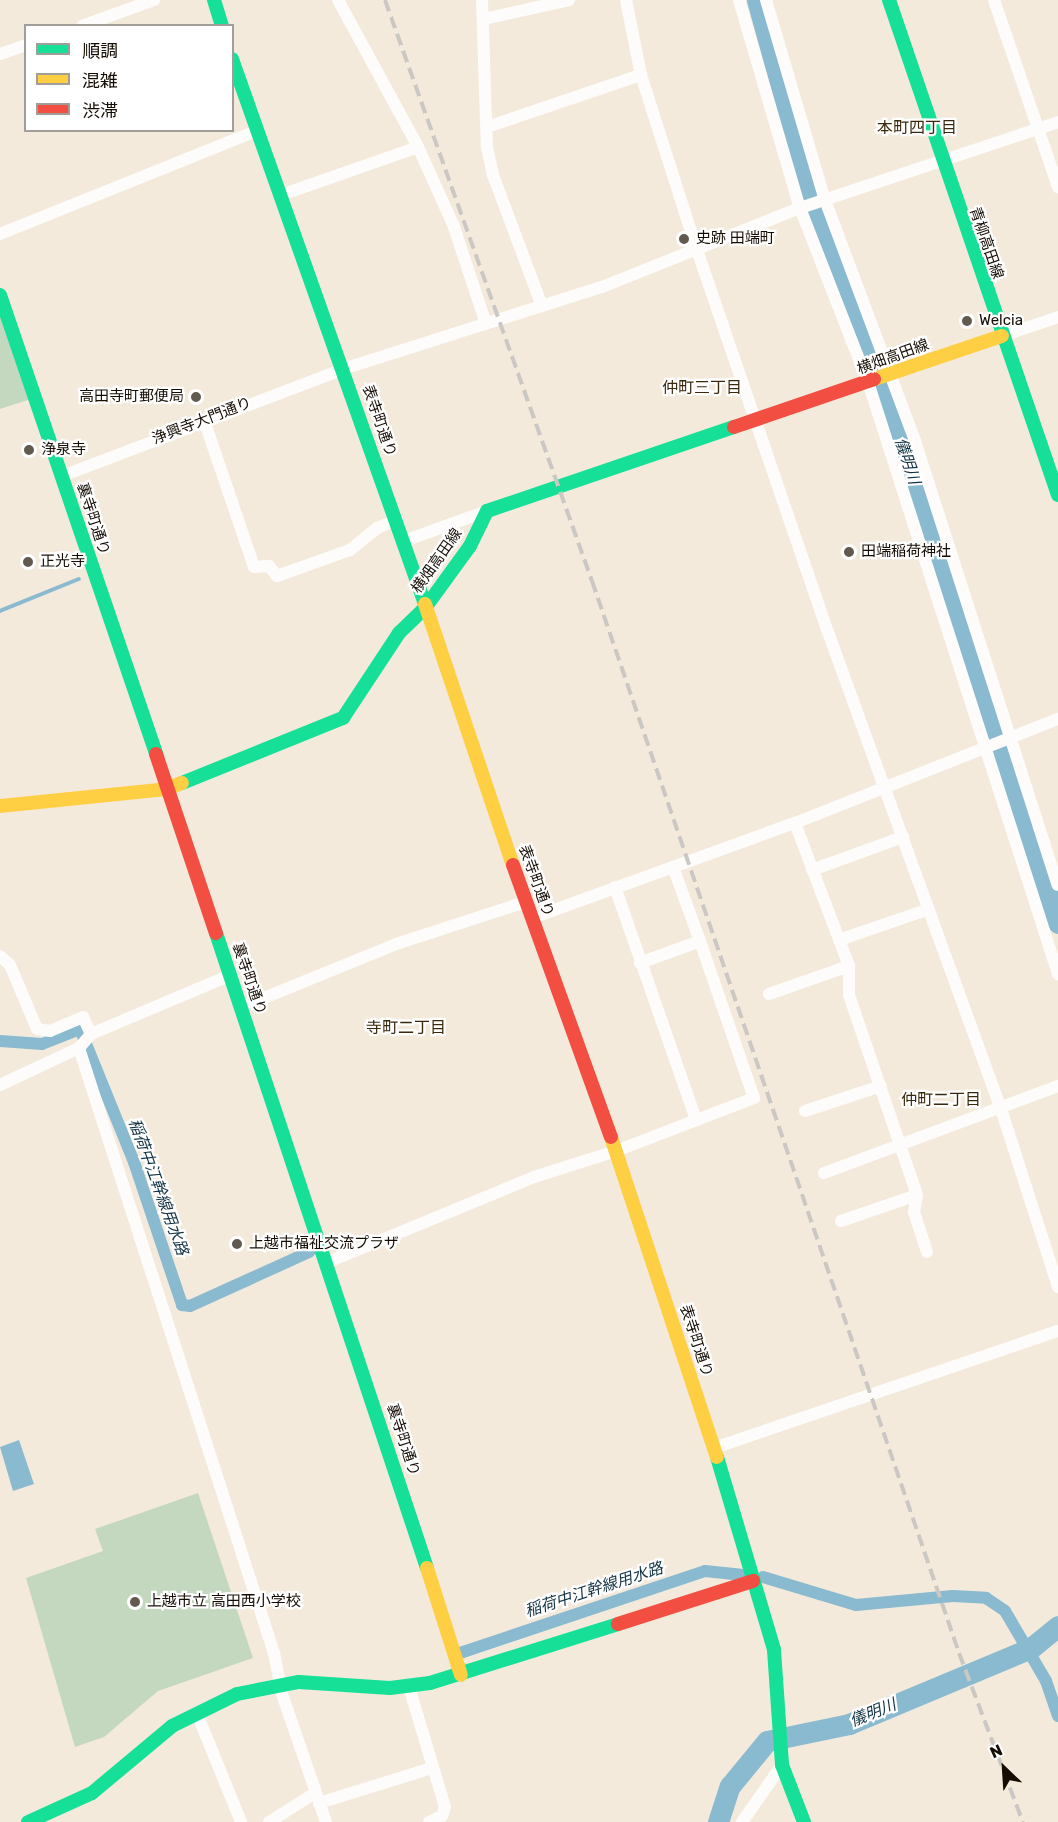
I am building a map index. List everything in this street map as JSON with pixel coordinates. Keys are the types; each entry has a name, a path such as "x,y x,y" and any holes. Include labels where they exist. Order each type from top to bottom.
{"street":[{"path":"88,24 154,0"},
{"path":"213,0 221,24"},
{"path":"338,0 418,147 453,224 486,324"},
{"path":"482,0 487,127 493,175 542,306"},
{"path":"484,19 569,0"},
{"path":"626,0 641,75 696,247 883,787 1001,1109 1058,1287"},
{"path":"740,0 803,208 870,384 982,749 1058,974"},
{"path":"766,0 825,200 891,375 1012,735 1058,885"},
{"name":"青柳高田線","path":"889,0 940,159 1058,495"},
{"path":"994,0 1058,187"},
{"path":"0,54 24,46"},
{"name":"表寺町通り","path":"234,64 256,131 397,520 525,902 616,1151 714,1448 774,1650 783,1750 782,1765"},
{"path":"487,127 641,75"},
{"name":"浄興寺大門通り","path":"62,476 204,420 343,369 542,306 825,200 940,159 1058,122"},
{"path":"0,234 256,131"},
{"path":"281,195 418,147"},
{"name":"裏寺町通り","path":"0,295 328,1262 461,1675"},
{"path":"1002,336 1058,317"},
{"name":"横畑高田線","path":"0,806 166,789 343,718 399,633 425,608 470,546 488,511 755,420 870,384 1002,336"},
{"path":"204,420 254,567 269,566 276,576 350,550 377,528 397,520"},
{"path":"404,541 488,511"},
{"path":"532,918 795,823 1012,735 1058,719"},
{"path":"795,823 849,966 849,995 917,1196 914,1212 927,1252"},
{"path":"812,870 903,837"},
{"path":"328,1262 534,1177 616,1151 754,1098 673,867"},
{"path":"615,887 696,1119"},
{"path":"242,1007 396,944 525,902"},
{"path":"839,940 929,909"},
{"path":"640,963 700,941"},
{"path":"0,956 10,965 37,1029 50,1031 83,1017 91,1034"},
{"path":"769,994 849,966"},
{"path":"0,1085 79,1048 91,1034 231,975"},
{"path":"79,1048 317,1798 327,1822"},
{"path":"805,1111 881,1086"},
{"path":"824,1173 901,1147 1058,1086"},
{"path":"841,1221 917,1196"},
{"path":"714,1448 1058,1330"},
{"path":"28,1822 92,1793 172,1726 198,1716 222,1699 282,1684 409,1687 461,1675 753,1581"},
{"path":"409,1687 432,1768 446,1807 442,1816 429,1822"},
{"path":"198,1716 241,1822"},
{"path":"742,1822 782,1765"},
{"path":"782,1765 804,1822"},
{"path":"269,1822 317,1798 432,1768"}],"green space":[{"path":"0,316 31,399 0,409"},
{"path":"198,1493 253,1658 158,1691 104,1737 75,1747 26,1578 103,1551 95,1529"}],"water":[{"path":"19,1440 34,1484 13,1491 0,1447"}],"waterway":[{"name":"儀明川","path":"757,0 812,198 894,421 1058,923"},
{"path":"0,611 79,579"},
{"name":"稲荷中江幹線用水路","path":"0,1041 42,1044 80,1029 134,1162 182,1305 190,1306 309,1252"},
{"name":"稲荷中江幹線用水路","path":"460,1653 705,1571 741,1575"},
{"name":"稲荷中江幹線用水路","path":"763,1577 856,1605 953,1596 986,1598 1005,1611 1046,1681 1058,1716"},
{"name":"儀明川","path":"718,1822 730,1786 767,1741 849,1724 1031,1648 1058,1626"}],"railway":[{"path":"385,0 592,581 959,1653 1023,1822"}],"traffic: fast":[{"path":"214,0 221,24"},
{"path":"889,0 1058,495"},
{"path":"234,65 425,604"},
{"path":"0,295 156,754"},
{"path":"182,783 343,718 399,633 425,608 470,546 487,511 734,427"},
{"path":"216,933 427,1568"},
{"path":"717,1457 774,1650 782,1765 804,1822"},
{"path":"28,1822 92,1793 172,1726 237,1694 299,1682 390,1688 430,1683 618,1624"}],"traffic: slow":[{"path":"874,379 1002,336"},
{"path":"425,604 513,865"},
{"path":"0,806 166,789 182,783"},
{"path":"611,1137 717,1457"},
{"path":"427,1568 461,1675"}],"traffic: jam":[{"path":"734,427 874,379"},
{"path":"156,754 216,933"},
{"path":"513,865 611,1137"},
{"path":"618,1624 753,1581"}],"place":[{"name":"史跡 田端町","path":"684,239"},
{"name":"Welcia","path":"967,321"},
{"name":"高田寺町郵便局","path":"196,397"},
{"name":"浄泉寺","path":"29,450"},
{"name":"田端稲荷神社","path":"849,552"},
{"name":"正光寺","path":"28,562"},
{"name":"上越市福祉交流プラザ","path":"237,1244"},
{"name":"上越市立 高田西小学校","path":"135,1602"}],"district":[{"name":"本町四丁目","path":"917,128"},
{"name":"仲町三丁目","path":"702,388"},
{"name":"寺町二丁目","path":"406,1028"},
{"name":"仲町二丁目","path":"941,1100"}]}
